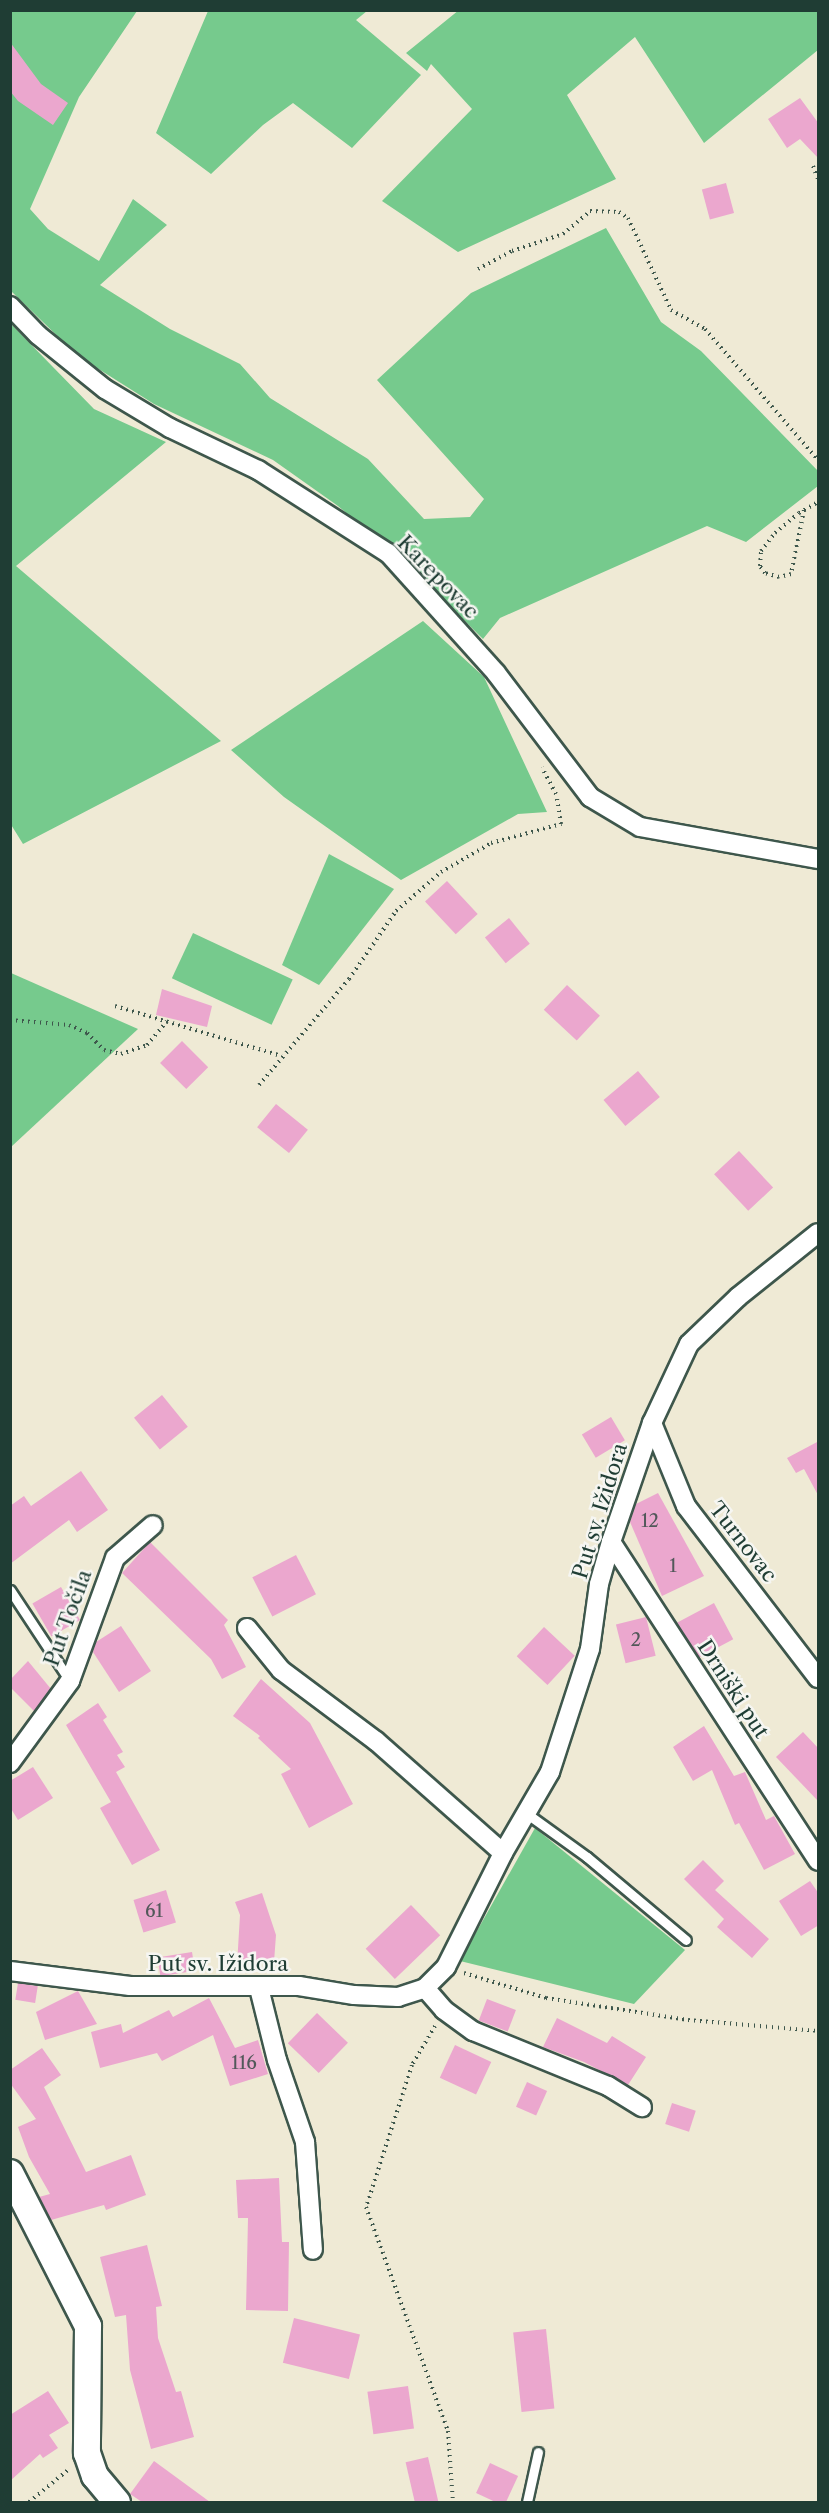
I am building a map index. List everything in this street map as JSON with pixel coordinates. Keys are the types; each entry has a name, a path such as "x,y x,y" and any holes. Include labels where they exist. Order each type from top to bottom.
{"street":[{"name":"Karepovac","path":"10,306 38,335 105,389 170,428 258,470 388,553 496,673 590,797 640,827 819,859"},
{"name":"Put sv. Ižidora","path":"10,1971 130,1986 259,1988 299,1986 354,1995 398,1997 425,1988 446,1967 504,1852 550,1772 590,1649 599,1584 610,1542 652,1422 689,1344 738,1297 819,1233"},
{"name":"Turnovac","path":"652,1422 686,1506 819,1678"},
{"name":"Put Točila","path":"10,1763 70,1681 115,1558 153,1525"},
{"name":"Drniški put","path":"610,1542 819,1861"},
{"path":"247,1628 281,1670 376,1741 504,1852"},
{"path":"259,1988 277,2060 305,2142 313,2250"},
{"path":"425,1988 444,2010 473,2031 608,2086 642,2107"},
{"path":"10,2173 88,2326 87,2453 95,2476 117,2502"}],"lane":[{"path":"10,1590 70,1681"},
{"path":"526,1813 587,1857 686,1940"},
{"path":"527,2502 538,2452"}],"path":[{"path":"813,166 819,179"},
{"path":"478,269 512,251 563,234 590,211 619,212 628,218 671,310 705,329 819,460"},
{"path":"804,510 791,574 779,577 765,573 760,566 761,552 775,533 804,510 819,502"},
{"path":"259,1085 349,980 396,911 441,872 491,843 561,824 556,794 541,766"},
{"path":"115,1006 282,1056"},
{"path":"10,1020 69,1025 87,1033 104,1050 121,1054 147,1045 167,1022"},
{"path":"446,1967 546,1998 688,2020 819,2031"},
{"path":"444,2010 412,2065 366,2207 448,2431 453,2502"},
{"path":"29,2502 87,2453"}],"green space":[{"path":"459,10 818,11 818,50 704,143 635,37 567,95 616,179 458,252 382,201 472,109 431,64 427,71 406,53"},
{"path":"10,11 137,11 79,97 30,209 48,229 99,261 133,199 167,225 100,285 170,329 240,364 270,398 368,459 424,519 470,517 484,499 377,380 471,293 606,228 661,322 701,351 818,471 818,486 746,542 707,526 500,618 483,639 405,562 338,506 273,460 154,404 78,356 11,291"},
{"path":"208,11 367,11 356,20 421,75 352,148 293,103 263,125 211,174 156,133"},
{"path":"10,323 94,409 166,442 16,566 221,741 23,844 10,823"},
{"path":"423,621 484,677 547,812 518,814 401,880 284,797 231,750"},
{"path":"329,854 394,889 319,985 282,965"},
{"path":"193,933 293,979 272,1025 172,978"},
{"path":"11,973 138,1029 11,1147"},
{"path":"535,1828 685,1950 634,2004 460,1961"}],"building":[{"path":"10,42 41,84 68,103 53,125 18,101 10,91"},
{"path":"800,98 819,124 819,159 800,139 787,148 768,119"},
{"path":"726,183 734,213 710,219 702,189"},
{"path":"447,881 478,914 456,934 425,901"},
{"path":"509,918 530,944 506,963 485,938"},
{"path":"567,985 600,1016 577,1041 544,1010"},
{"path":"162,989 212,1006 207,1027 156,1015"},
{"path":"182,1041 208,1067 186,1089 160,1063"},
{"path":"638,1071 660,1097 625,1126 604,1100"},
{"path":"276,1104 308,1130 289,1153 257,1127"},
{"path":"739,1151 773,1188 748,1211 714,1174"},
{"path":"162,1395 188,1427 160,1450 134,1418"},
{"path":"611,1417 625,1440 596,1458 582,1435"},
{"path":"819,1441 819,1497 804,1469 796,1473 787,1458"},
{"path":"81,1471 108,1510 77,1532 69,1520 10,1564 10,1506 24,1496 31,1506"},
{"path":"658,1493 704,1576 662,1596 630,1522 636,1504"},
{"path":"150,1542 228,1620 224,1625 246,1667 222,1679 211,1659 122,1573"},
{"path":"296,1555 316,1594 272,1616 252,1577"},
{"path":"61,1587 80,1620 51,1636 32,1604"},
{"path":"714,1603 733,1639 696,1659 677,1623"},
{"path":"646,1617 656,1656 626,1663 616,1624"},
{"path":"121,1626 151,1671 119,1692 93,1652 96,1642"},
{"path":"544,1627 575,1656 547,1685 517,1656"},
{"path":"28,1661 51,1689 34,1711 10,1687 10,1680"},
{"path":"261,1679 310,1723 353,1804 309,1828 281,1774 291,1769 258,1738 260,1736 233,1716"},
{"path":"98,1703 107,1717 103,1720 123,1752 117,1755 125,1767 116,1772 160,1850 132,1865 100,1808 111,1802 66,1725"},
{"path":"704,1726 734,1776 745,1772 766,1820 774,1816 795,1854 764,1870 739,1823 735,1825 712,1770 693,1781 673,1747"},
{"path":"803,1732 819,1749 819,1802 776,1757"},
{"path":"33,1767 53,1798 18,1820 10,1807 10,1781"},
{"path":"703,1860 724,1881 715,1890 769,1939 752,1958 717,1927 724,1919 684,1879"},
{"path":"810,1881 819,1894 819,1925 801,1936 779,1901"},
{"path":"166,1890 176,1923 143,1932 133,1900"},
{"path":"262,1893 276,1935 274,1962 237,1965 240,1915 235,1902"},
{"path":"411,1905 440,1935 395,1979 366,1949"},
{"path":"192,1952 195,1971 160,1976 157,1957"},
{"path":"18,1983 38,1986 35,2003 15,2000"},
{"path":"78,1991 97,2024 45,2040 36,2012"},
{"path":"209,1998 235,2048 258,2040 268,2074 230,2086 213,2035 162,2061 157,2053 100,2068 91,2032 121,2024 123,2033 169,2010 173,2017"},
{"path":"487,1999 516,2010 508,2032 479,2020"},
{"path":"317,2013 348,2043 319,2073 288,2043"},
{"path":"557,2018 607,2043 612,2036 646,2057 628,2085 584,2062 543,2047"},
{"path":"455,2045 491,2062 476,2095 440,2078"},
{"path":"42,2048 61,2075 44,2087 86,2172 131,2155 146,2195 106,2210 104,2205 51,2220 39,2197 50,2194 29,2157 18,2127 36,2119 10,2083 10,2070"},
{"path":"527,2082 547,2091 536,2116 516,2107"},
{"path":"672,2103 696,2111 689,2132 665,2124"},
{"path":"279,2178 282,2242 289,2242 288,2311 246,2310 248,2218 238,2218 236,2180"},
{"path":"147,2245 162,2306 156,2307 158,2338 176,2392 181,2391 194,2437 151,2449 130,2370 126,2315 115,2317 100,2257"},
{"path":"294,2318 360,2334 349,2379 283,2363"},
{"path":"546,2329 554,2409 522,2412 513,2332"},
{"path":"408,2386 414,2429 373,2434 367,2392"},
{"path":"48,2391 69,2423 49,2435 58,2448 43,2458 40,2454 10,2481 10,2415"},
{"path":"428,2457 438,2502 415,2502 406,2462"},
{"path":"154,2461 210,2502 142,2502 130,2494"},
{"path":"490,2463 518,2476 506,2502 496,2502 476,2493"}]}
